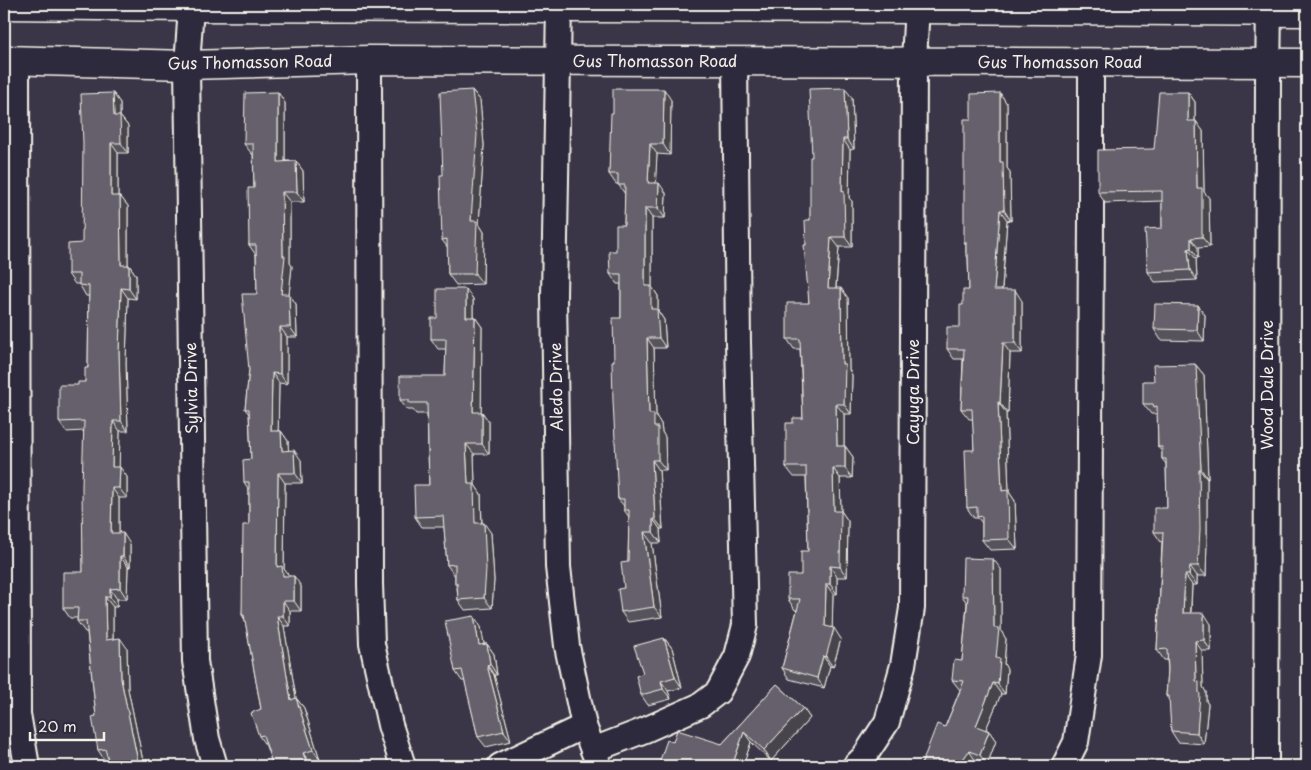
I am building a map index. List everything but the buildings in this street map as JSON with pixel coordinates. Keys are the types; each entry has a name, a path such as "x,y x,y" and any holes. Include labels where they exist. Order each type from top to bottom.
{"main road":[{"path":"4,5 917,6 1269,8 1307,12"},
{"name":"Gus Thomasson Road","path":"10,60 187,65 369,60 1307,63"}],"street":[{"name":"Sylvia Drive","path":"175,6 187,65 195,661 208,739 215,766"},
{"name":"Aledo Drive","path":"559,6 554,296 558,567 566,646 584,726 596,758"},
{"name":"Cayuga Drive","path":"855,766 864,757 886,722 903,665 912,608 914,61 917,6"},
{"name":"Wood Dale Drive","path":"1266,766 1269,8"},
{"path":"10,60 18,714 28,766"},
{"path":"369,60 370,584 372,644 390,725 403,766"},
{"path":"596,758 645,730 702,705 718,692 737,656 745,625 738,343 735,61"},
{"path":"1064,766 1076,742 1089,655 1091,62"},
{"path":"500,766 584,726"}]}
